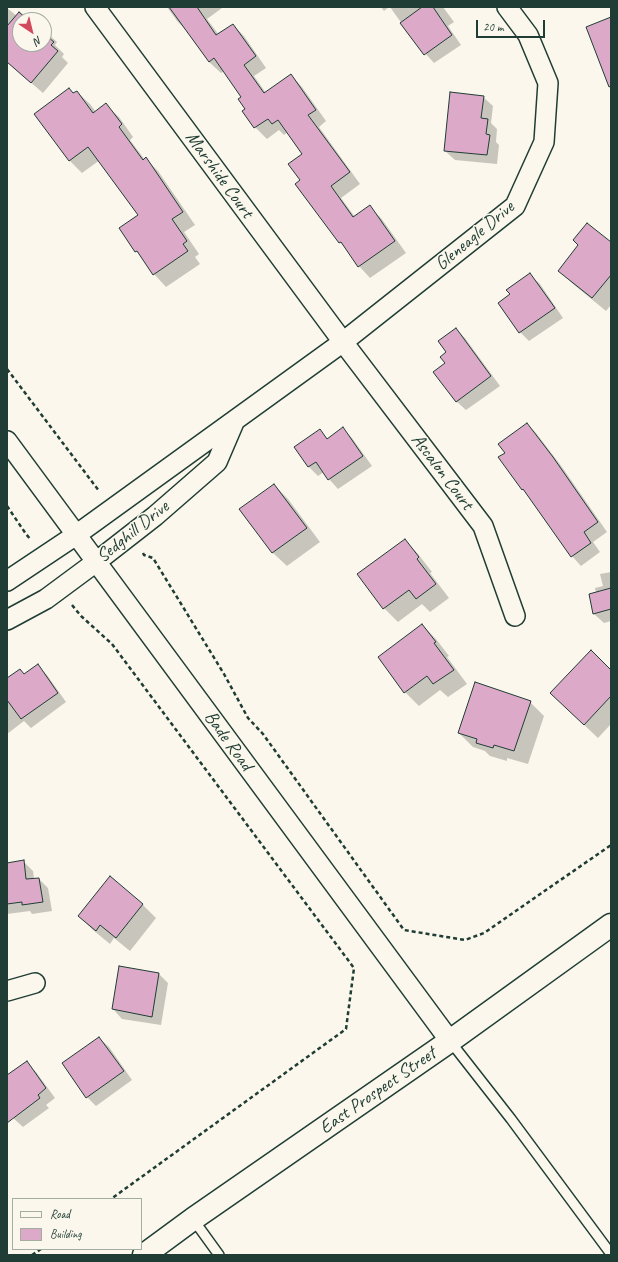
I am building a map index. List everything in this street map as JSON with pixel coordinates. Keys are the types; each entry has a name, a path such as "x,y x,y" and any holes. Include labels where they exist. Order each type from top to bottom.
{"street":[{"name":"Marshide Court","path":"95,7 343,342"},
{"name":"Gleneagle Drive","path":"343,342 515,206 544,142 548,83 528,35 507,7"},
{"name":"Sedghill Drive","path":"7,581 76,535 343,342"},
{"name":"Ascalon Court","path":"343,342 483,526 515,616"},
{"name":"Sedghill Drive","path":"7,620 46,599 96,562 155,516 217,462 235,420"},
{"name":"Bade Road","path":"7,441 450,1042"},
{"name":"East Prospect Street","path":"144,1255 450,1042 611,925"},
{"path":"7,991 35,983"}],"lane":[{"path":"450,1042 511,1118 611,1254"},
{"path":"193,1220 219,1255"}],"path":[{"path":"7,369 97,489"},
{"path":"7,506 26,534 31,538"},
{"path":"144,555 153,558 224,674 248,718 263,734 404,930 465,940 484,933 611,845"},
{"path":"70,602 81,616 112,644 354,968 346,1029 112,1198"}],"building":[{"path":"169,7 197,7 216,35 233,24 256,56 244,65 264,93 291,74 316,110 308,115 350,172 331,186 353,217 370,205 395,241 358,267 341,242 339,243 295,184 300,180 288,164 302,154 278,120 272,124 268,119 254,128 242,111 245,109 238,99 241,97 214,58 209,62"},
{"path":"422,7 433,7 452,35 424,55 400,23"},
{"path":"611,17 611,86 609,87 586,27"},
{"path":"12,20 12,52 52,52 52,46 58,51 31,83 7,62 7,26"},
{"path":"69,88 73,93 77,91 93,113 106,103 122,124 119,127 143,160 146,157 183,212 172,219 187,241 183,244 188,251 153,275 119,228 138,215 88,147 69,161 34,114"},
{"path":"450,92 484,96 481,118 488,119 486,134 490,135 487,155 444,151"},
{"path":"587,223 611,242 611,275 592,298 558,271 578,245 573,240"},
{"path":"530,273 555,308 519,333 498,303 510,294 506,290"},
{"path":"456,328 491,376 456,402 433,372 445,363 440,357 446,352 438,341"},
{"path":"527,423 553,457 598,522 584,532 591,543 571,557 523,489 522,490 498,457 505,453 498,444"},
{"path":"343,427 363,456 328,480 316,462 308,467 294,447 320,429 327,439"},
{"path":"274,484 307,528 272,553 239,509"},
{"path":"405,539 419,557 417,559 436,584 416,599 409,590 383,609 357,574"},
{"path":"611,588 611,609 593,614 589,594"},
{"path":"422,624 436,642 434,643 454,670 433,684 427,676 404,693 378,657"},
{"path":"591,650 611,670 611,696 584,725 550,693"},
{"path":"38,664 58,693 21,719 7,700 7,678 20,669 24,674"},
{"path":"475,682 531,701 514,751 494,745 493,748 476,743 477,739 458,733"},
{"path":"24,860 26,879 39,878 43,902 22,905 22,902 7,904 7,863"},
{"path":"110,876 143,904 116,938 100,925 96,931 78,916"},
{"path":"119,966 159,973 152,1017 112,1009"},
{"path":"99,1037 124,1071 86,1098 62,1063"},
{"path":"27,1061 46,1088 38,1095 40,1098 7,1123 7,1075"}]}
